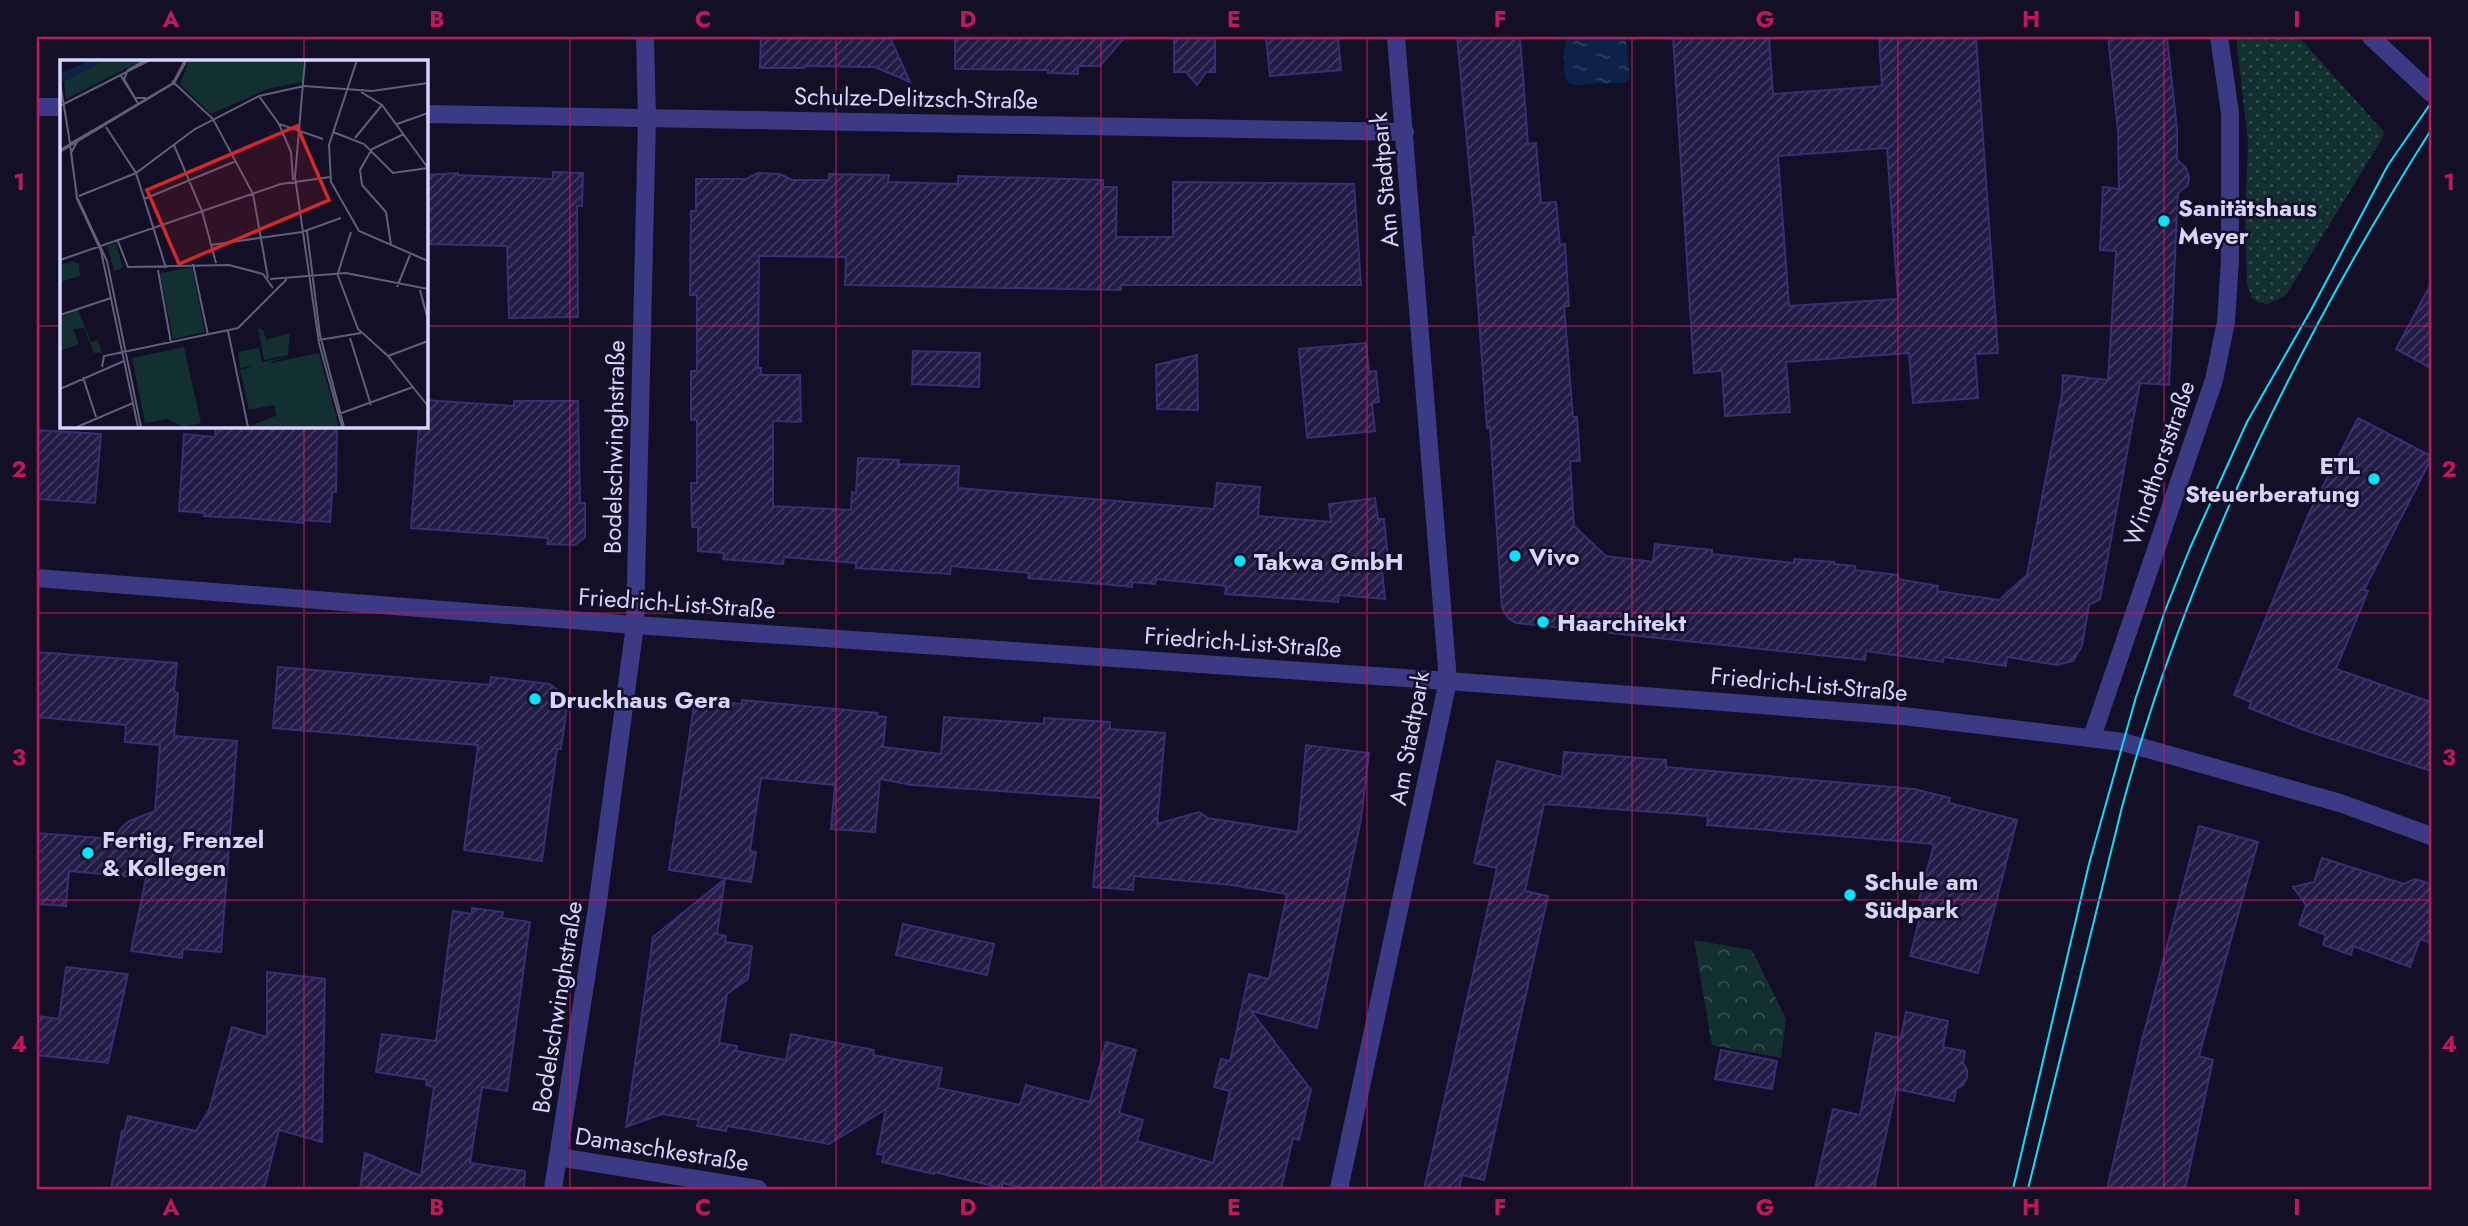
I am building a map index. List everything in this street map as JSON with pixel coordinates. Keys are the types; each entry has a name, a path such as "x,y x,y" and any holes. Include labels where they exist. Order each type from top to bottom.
{"street":[{"name":"Bodelschwinghstraße","path":"553,1189 597,908 635,625 647,118 645,37"},
{"name":"Am Stadtpark","path":"1339,1189 1448,681 1396,37"},
{"name":"Windthorststraße","path":"2092,737 2214,380 2226,321 2231,198 2230,113 2220,37"},
{"path":"2371,37 2431,93"},
{"path":"37,107 60,107"},
{"name":"Schulze-Delitzsch-Straße","path":"427,114 1405,132"},
{"name":"Friedrich-List-Straße","path":"37,578 635,625 1448,681 1903,716 2123,742 2340,803 2431,836"},
{"name":"Damaschkestraße","path":"558,1157 758,1189"}],"green space":[{"path":"2236,37 2299,37 2384,132 2286,295 2268,304 2252,298 2247,284 2245,218 2248,142"},
{"path":"1694,940 1752,950 1786,1019 1781,1058 1712,1045"}],"water":[{"path":"1567,37 1626,37 1630,78 1624,83 1570,84 1566,78 1564,62"}],"building":[{"path":"761,37 890,37 910,82 875,67 760,68"},
{"path":"955,37 1125,37 1100,66 1078,66 1078,74 1048,73 1048,70 955,69"},
{"path":"1174,37 1215,37 1215,72 1206,72 1197,85 1186,72 1174,72"},
{"path":"1266,37 1338,37 1341,70 1270,76"},
{"path":"1457,37 1520,37 1528,144 1536,143 1541,203 1556,202 1560,245 1565,244 1569,306 1564,306 1573,417 1577,417 1580,461 1570,461 1574,526 1606,556 1653,562 1655,544 1712,550 1712,554 1794,563 1794,559 1834,562 1855,566 1855,570 1898,575 1898,579 1938,586 1937,591 1999,600 2027,575 2062,394 2063,375 2108,380 2116,251 2100,250 2103,187 2119,189 2118,131 2108,37 2167,37 2177,129 2177,159 2186,168 2189,177 2188,185 2178,193 2169,385 2140,383 2100,599 2089,605 2082,646 2073,661 2057,665 2007,657 2006,666 1944,657 1943,662 1866,651 1865,660 1516,623 1508,618 1502,608 1490,427 1487,428 1473,237 1476,237"},
{"path":"1673,37 1769,37 1773,94 1882,86 1879,37 1976,37 1998,353 1975,354 1978,398 1913,403 1909,353 1786,362 1790,412 1725,416 1722,371 1694,373","holes":["1887,148 1898,299 1789,306 1778,156"]},
{"path":"553,172 583,173 582,206 577,206 578,317 509,318 507,246 427,244 427,175 458,173 553,179"},
{"path":"758,173 780,174 792,180 829,180 829,174 889,175 888,182 958,184 958,176 1103,180 1103,187 1117,187 1116,237 1173,237 1173,182 1354,184 1361,285 1121,285 1121,290 845,285 846,257 759,256 758,368 761,368 761,375 800,375 801,422 773,421 773,506 851,510 852,492 856,493 858,458 899,460 898,464 959,466 958,488 1214,509 1217,483 1260,487 1258,516 1331,522 1329,504 1375,498 1378,519 1384,519 1388,559 1381,561 1385,599 1339,595 1338,602 1225,594 1226,586 1156,579 1155,584 1132,582 1132,587 1028,578 1029,573 951,566 950,574 856,568 856,563 784,557 783,564 723,559 724,553 698,551 698,527 692,527 691,483 697,483 697,420 691,420 691,371 697,371 697,295 690,295 691,211 696,211 696,179 746,179"},
{"path":"2431,284 2431,368 2396,349"},
{"path":"1366,343 1369,372 1376,371 1379,402 1372,403 1375,431 1307,438 1299,349"},
{"path":"913,351 980,353 979,387 912,384"},
{"path":"1197,355 1198,410 1157,409 1156,365"},
{"path":"427,400 514,406 514,401 578,401 580,503 585,503 585,537 575,545 547,544 548,538 411,528 419,427 427,427"},
{"path":"2358,418 2431,456 2431,459 2364,590 2368,591 2336,669 2431,702 2431,771 2307,731 2249,708 2251,702 2234,695 2309,513"},
{"path":"216,427 337,427 336,492 332,492 330,522 303,520 303,523 204,516 205,513 179,511 184,434 215,437"},
{"path":"37,430 101,434 95,503 37,499"},
{"path":"37,652 177,663 174,692 178,693 174,736 237,741 221,952 183,949 182,958 131,951 146,878 69,871 66,906 37,904 37,833 114,839 129,821 155,811 160,745 125,742 126,725 37,717"},
{"path":"278,667 490,685 491,677 550,684 568,699 561,749 557,749 542,861 464,850 478,745 273,728"},
{"path":"695,699 742,704 742,700 877,713 877,716 886,717 883,747 941,754 944,717 1044,724 1044,718 1110,722 1110,729 1165,733 1157,824 1199,812 1208,818 1298,832 1306,745 1369,753 1361,819 1317,1028 1251,1011 1311,1090 1299,1140 1293,1138 1281,1189 1028,1189 1002,1183 1002,1188 882,1162 884,1155 877,1154 886,1109 829,1144 727,1126 726,1131 697,1126 699,1120 662,1114 626,1127 653,937 725,879 717,934 726,936 725,942 752,946 748,979 727,994 719,1043 737,1046 736,1051 786,1060 791,1034 874,1050 873,1055 942,1068 938,1088 1020,1105 1026,1085 1090,1102 1106,1042 1136,1050 1119,1113 1143,1120 1137,1141 1213,1163 1230,1091 1214,1087 1221,1059 1230,1061 1249,974 1269,979 1287,894 1231,885 1134,876 1133,890 1093,887 1101,798 912,785 880,779 875,832 831,829 835,785 761,778 750,851 756,852 751,882 669,870"},
{"path":"1564,752 1666,760 1666,767 1914,789 1950,798 1949,803 2017,820 1978,973 1910,956 1924,901 1919,900 1934,844 1707,825 1708,816 1544,804 1525,891 1548,896 1484,1180 1462,1175 1459,1189 1424,1189 1497,868 1474,863 1497,761 1562,777"},
{"path":"2199,826 2258,842 2199,1056 2213,1060 2185,1189 2107,1189 2142,1040"},
{"path":"2322,858 2404,884 2415,879 2431,884 2431,943 2420,939 2410,967 2353,946 2351,955 2323,945 2326,935 2299,925 2306,905 2293,887 2314,882"},
{"path":"472,908 503,912 502,918 530,922 507,1091 482,1087 470,1163 525,1171 524,1189 360,1189 365,1153 421,1176 434,1087 426,1085 427,1080 376,1072 382,1034 436,1041 453,911 472,914"},
{"path":"903,924 994,944 987,975 896,955"},
{"path":"66,967 128,974 108,1063 37,1055 37,1016 59,1019"},
{"path":"267,972 325,979 322,1142 279,1130 264,1189 111,1189 122,1131 124,1132 128,1116 196,1131 209,1110 232,1027 267,1037"},
{"path":"1906,1012 1948,1021 1943,1047 1965,1051 1963,1063 1967,1078 1963,1085 1956,1089 1954,1101 1896,1089 1874,1189 1815,1189 1833,1109 1860,1115 1876,1033 1901,1038"},
{"path":"1721,1050 1777,1061 1772,1089 1715,1079"}],"tram line":[{"path":"2013,1189 2089,864 2136,697 2166,608 2247,422 2311,310 2388,165 2431,103"},
{"path":"2028,1189 2122,807 2148,718 2179,630 2213,543 2292,373 2382,210 2431,130"}],"place":[{"name":"Sanitätshaus Meyer","path":"2164,221"},
{"name":"ETL Steuerberatung","path":"2374,479"},
{"name":"Vivo","path":"1515,556"},
{"name":"Takwa GmbH","path":"1240,561"},
{"name":"Haarchitekt","path":"1543,622"},
{"name":"Druckhaus Gera","path":"535,699"},
{"name":"Fertig, Frenzel & Kollegen","path":"88,853"},
{"name":"Schule am Südpark","path":"1850,895"}]}
